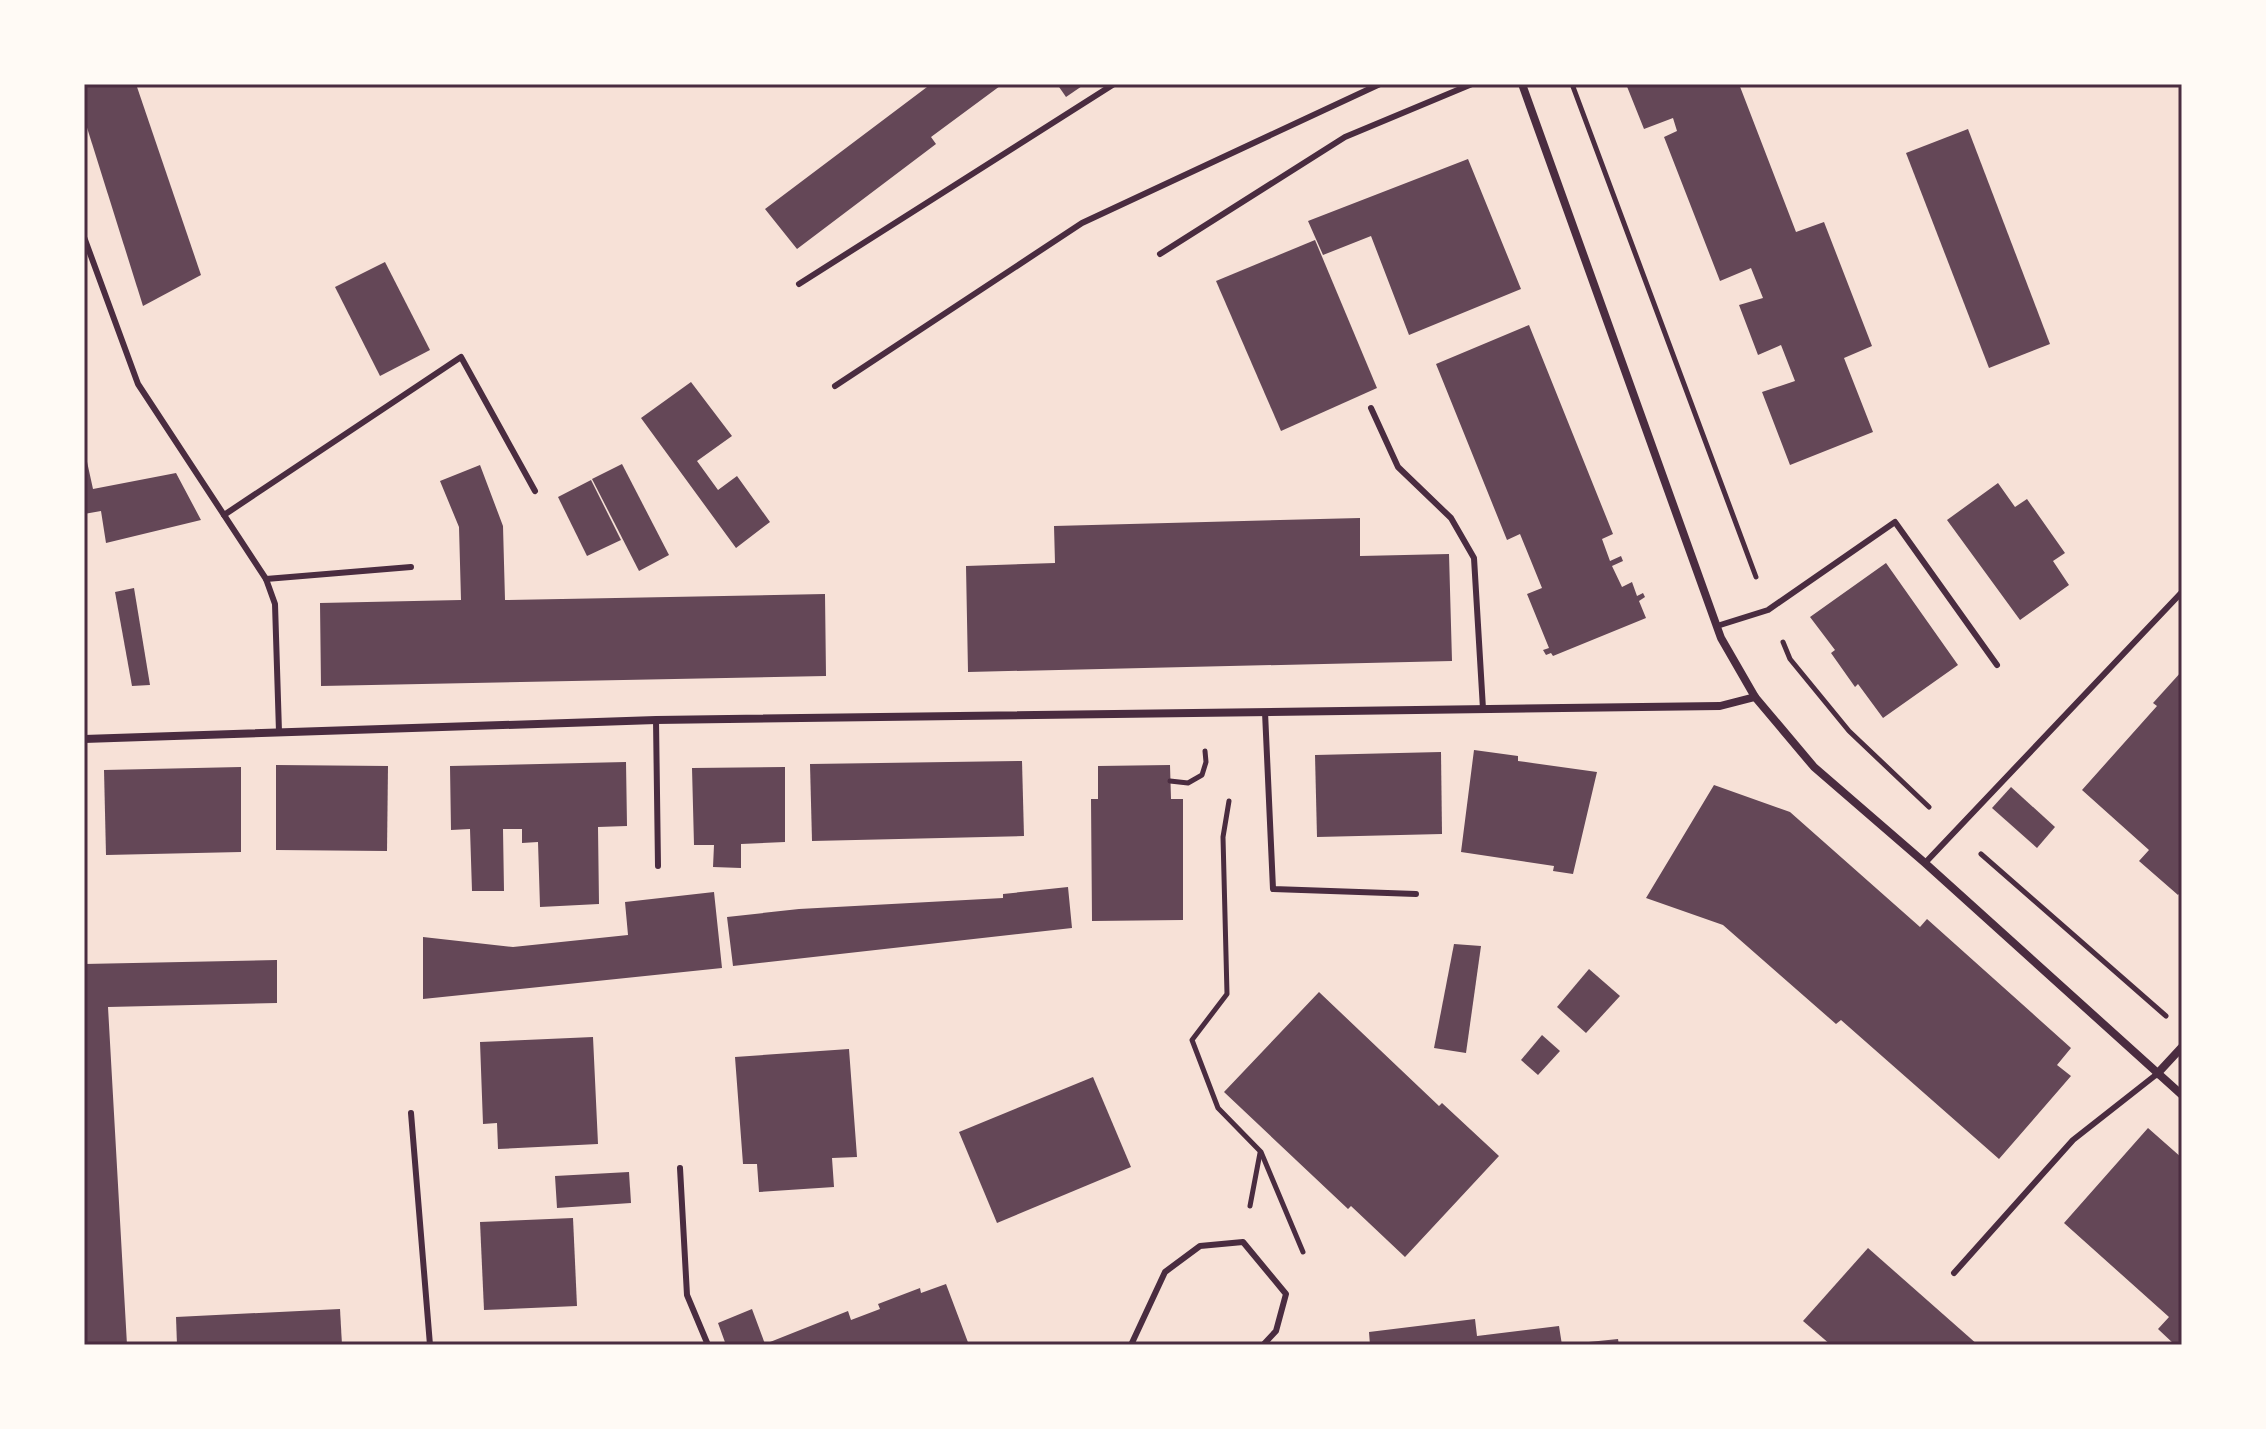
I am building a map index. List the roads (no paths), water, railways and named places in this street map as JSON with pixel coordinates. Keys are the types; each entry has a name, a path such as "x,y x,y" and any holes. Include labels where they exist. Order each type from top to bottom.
{"street":[{"path":"1522,84 1721,638 1755,697 1814,767 2182,1095"},
{"path":"84,739 656,720 1720,706 1755,697"},
{"path":"2157,1074 2182,1047"}],"lane":[{"path":"799,284 1114,84"},
{"path":"835,386 1082,223 1380,84"},
{"path":"1160,254 1345,137 1472,84"},
{"path":"84,237 138,384 266,579 275,604 279,732"},
{"path":"224,515 461,357 535,491"},
{"path":"1371,408 1398,467 1451,518 1474,558 1483,709"},
{"path":"1717,626 1768,610 1895,522 1997,665"},
{"path":"266,579 411,567"},
{"path":"1925,863 2182,592"},
{"path":"1265,712 1273,889 1416,894"},
{"path":"656,720 658,866"},
{"path":"1954,1273 2073,1140 2157,1074"},
{"path":"411,1113 430,1345"},
{"path":"680,1168 687,1295 708,1345"},
{"path":"1131,1345 1165,1272 1200,1246 1243,1242 1286,1294 1276,1331 1263,1345"}]}
